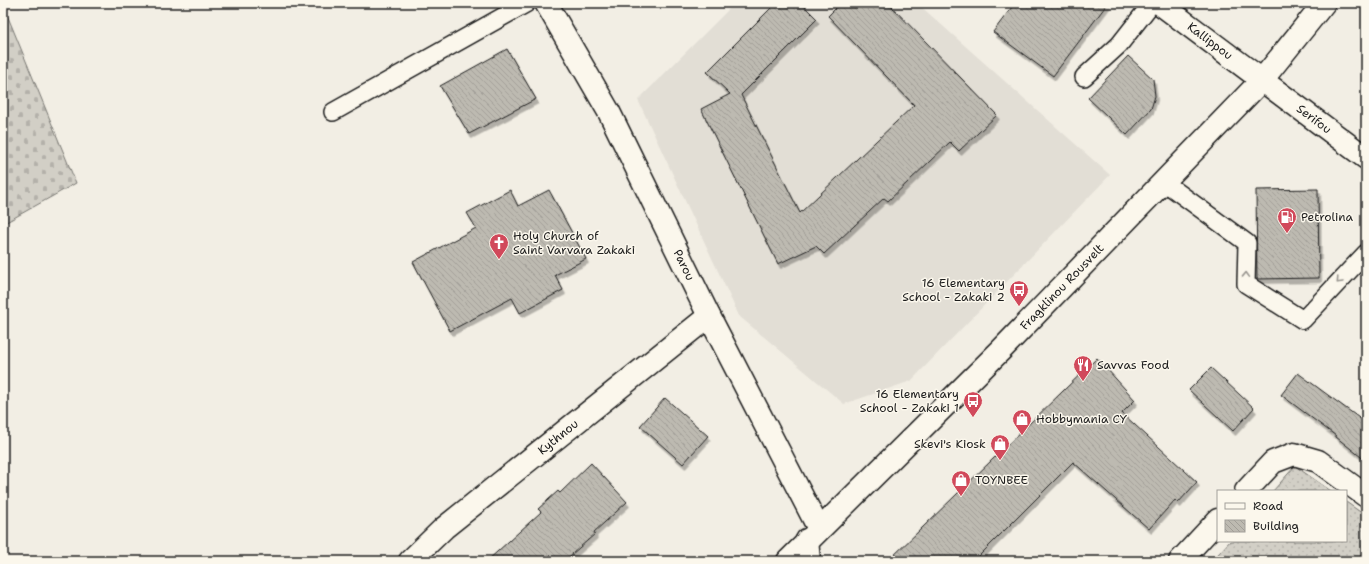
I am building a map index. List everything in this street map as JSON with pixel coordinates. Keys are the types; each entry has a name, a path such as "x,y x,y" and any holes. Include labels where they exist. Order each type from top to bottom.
{"street":[{"name":"Parou","path":"546,3 609,112 709,316 812,543"},
{"name":"Kallippou","path":"1159,3 1262,80"},
{"name":"Fragklinou Rousvelt","path":"788,561 812,543 1262,80 1324,3"},
{"name":"Serifou","path":"1262,80 1366,158"},
{"name":"Kythnou","path":"410,561 444,528 709,316"},
{"path":"1247,490 1273,462 1294,454 1318,461 1366,496"},
{"path":"1180,561 1217,521"}],"lane":[{"path":"333,112 527,3"},
{"path":"1084,77 1119,44 1152,3"},
{"path":"1164,182 1247,243 1246,284 1303,320 1366,252"}],"shaded area":[{"path":"735,3 917,3 1110,175 911,381 844,404 739,316 638,100"}],"green space":[{"path":"3,5 76,183 3,224"},
{"path":"1295,466 1330,490 1274,490"},
{"path":"1347,503 1366,516 1366,561 1212,561 1229,542 1347,542"}],"building":[{"path":"776,3 801,3 817,19 741,95 800,213 914,105 828,16 841,3 888,3 997,115 959,151 950,142 888,201 884,198 824,254 816,246 778,264 701,109 730,94 707,72"},
{"path":"1015,3 1108,3 1053,76 993,32"},
{"path":"507,49 536,99 469,134 440,86"},
{"path":"1128,56 1153,79 1155,96 1151,109 1127,135 1088,98"},
{"name":"Petrolina","path":"1318,189 1319,278 1257,279 1256,190"},
{"name":"Holy Church of Saint Varvara Zakaki","path":"510,190 518,206 549,190 586,259 555,275 563,290 520,313 512,298 450,331 413,262 476,228 467,213"},
{"path":"1097,358 1135,400 1122,413 1197,482 1178,503 1175,500 1149,529 1073,462 974,561 888,561"},
{"path":"1211,368 1254,408 1233,431 1189,390"},
{"path":"1298,373 1366,423 1366,461 1336,436 1281,395"},
{"path":"665,398 708,436 683,464 640,426"},
{"path":"591,463 627,502 594,532 595,534 564,561 487,561 541,512 538,509 558,491 560,493"}],"place":[{"name":"Petrolina","path":"1287,234"},
{"name":"Holy Church of Saint Varvara Zakaki","path":"499,260"},
{"name":"16 Elementary School - Zakaki 2","path":"1019,307"},
{"name":"Savvas Food","path":"1083,382"},
{"name":"16 Elementary School - Zakaki 1","path":"973,418"},
{"name":"Hobbymania CY","path":"1022,436"},
{"name":"Skevi's Kiosk","path":"1000,461"},
{"name":"TOYNBEE","path":"961,497"}]}
